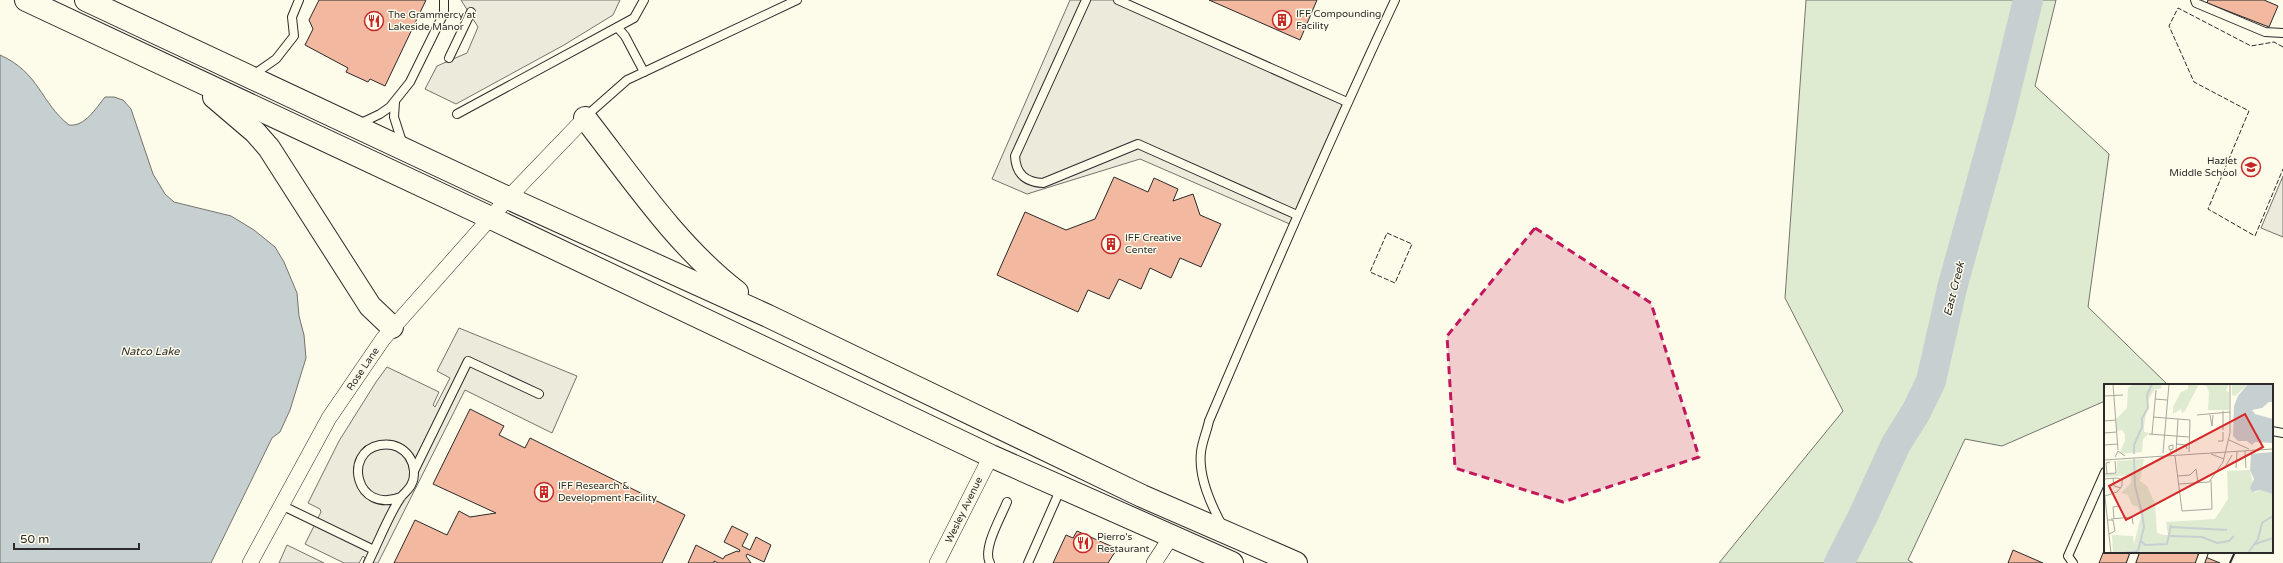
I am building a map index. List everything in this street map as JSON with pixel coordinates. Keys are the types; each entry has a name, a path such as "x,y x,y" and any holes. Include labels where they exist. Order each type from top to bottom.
{"highway":[{"path":"26,0 193,80 491,218 991,456 1228,562"},
{"path":"86,0 508,198 768,316 1135,493 1296,563"},
{"path":"193,80 255,132 269,148 370,306 392,327"},
{"path":"585,118 677,234 712,273 768,316"}],"street":[{"name":"Rose Lane","path":"250,563 329,418 392,327 508,198 585,118"},
{"name":"Wesley Avenue","path":"936,563 991,456"},
{"path":"1154,563 1171,537"}],"lane":[{"path":"250,77 276,59 294,36 292,17 299,0"},
{"path":"355,126 380,114 395,102 410,82 444,13 444,0"},
{"path":"457,114 618,28 634,18 644,0"},
{"path":"585,118 627,80 797,0"},
{"path":"1086,0 1015,156 1016,167 1021,176 1031,183 1043,183 1138,144 1297,215"},
{"path":"1118,0 1346,102"},
{"path":"1226,533 1212,507 1204,478 1201,452 1209,421 1346,102 1395,0"},
{"path":"2195,0 2196,3 2208,10 2265,32 2283,33"},
{"path":"449,58 471,12"},
{"path":"618,28 626,36 644,72"},
{"path":"395,102 393,108 395,124 405,149"},
{"path":"368,563 401,497 412,483 414,471 468,361 539,394"},
{"path":"2273,431 2283,432"},
{"path":"401,497 384,501 367,494 361,486 358,477 362,458 368,451 376,446 395,446 409,457 414,471"},
{"path":"2073,563 2068,556 2104,474"},
{"path":"1028,563 1061,488"},
{"path":"990,563 987,557 988,548 1007,502"},
{"path":"281,505 374,550"},
{"path":"2131,563 2135,553"},
{"path":"2200,563 2204,553"}],"highlighted area":[{"path":"1535,228 1651,303 1699,457 1563,502 1455,468 1447,336"}],"green space":[{"path":"1806,0 2056,0 2035,86 2109,154 2088,307 2167,384 2104,384 2104,401 2002,446 1965,439 1908,560 1913,563 1719,563 1843,411 1785,298"}],"shaded area":[{"path":"461,0 620,0 613,15 564,45 456,104 425,89 437,66 467,53 478,27"},
{"path":"1070,0 1115,0 1347,102 1292,225 1140,159 1027,194 992,179"},
{"path":"2283,176 2283,237 2261,228"},
{"path":"459,328 577,376 552,433 465,390 378,563 363,563 365,558 363,556 359,563 344,563 305,544 321,512 320,509 308,503 339,441 376,382 387,367 439,392 433,405 435,407 450,378 437,371"},
{"path":"287,545 324,563 279,563"}],"water":[{"name":"Natco Lake","path":"0,55 24,70 59,116 69,125 75,125 85,120 105,97 114,97 123,100 131,109 153,174 165,194 174,202 231,216 254,230 275,247 284,262 297,293 306,358 290,410 280,432 272,438 211,563 0,563"}],"building":[{"path":"319,0 426,0 385,86 370,79 368,82 346,72 348,68 305,45 313,29 309,20"},
{"name":"IFF Compounding Facility","path":"1209,0 1317,0 1300,40"},
{"path":"2208,0 2264,0 2278,6 2269,27 2207,3"},
{"name":"IFF Creative Center","path":"1114,177 1148,192 1154,178 1178,189 1173,201 1193,194 1200,215 1221,224 1201,267 1180,258 1171,278 1150,268 1141,289 1119,279 1109,299 1088,290 1078,312 997,275 1025,212 1066,230 1095,219"},
{"name":"IFF Research & Development Facility","path":"470,409 504,426 499,435 525,448 530,438 685,515 662,563 394,563 415,520 447,535 459,511 470,517 496,513 433,484"},
{"path":"732,526 748,534 742,546 750,550 756,537 771,545 764,562 747,554 746,556 751,563 718,563 714,561 714,563 688,563 696,545 723,559 725,556 737,551 739,552 740,550 724,542"},
{"name":"Pierro's Restaurant","path":"1077,531 1113,547 1111,551 1115,552 1108,563 1053,563 1066,535 1073,538"},
{"path":"2013,550 2043,563 2008,563"},
{"path":"2104,550 2104,553 2195,553 2220,563 2099,563"}],"waterway":[{"name":"East Creek","path":"1839,563 1863,516 1896,444 1916,412 1931,381 1952,288 2001,111 2028,0"}],"fence":[{"path":"2283,47 2274,42 2251,46 2178,8 2169,26 2194,82 2249,111 2208,209 2255,236 2283,169"},
{"path":"1387,233 1412,244 1395,283 1370,272 1387,233"}],"wall":[{"path":"2230,563 2235,553"}],"place":[{"name":"IFF Compounding Facility","path":"1282,20"},
{"name":"The Grammercy at Lakeside Manor","path":"374,21"},
{"name":"Hazlet Middle School","path":"2251,167"},
{"name":"IFF Creative Center","path":"1111,244"},
{"name":"IFF Research & Development Facility","path":"544,492"},
{"name":"Pierro's Restaurant","path":"1083,543"}]}
